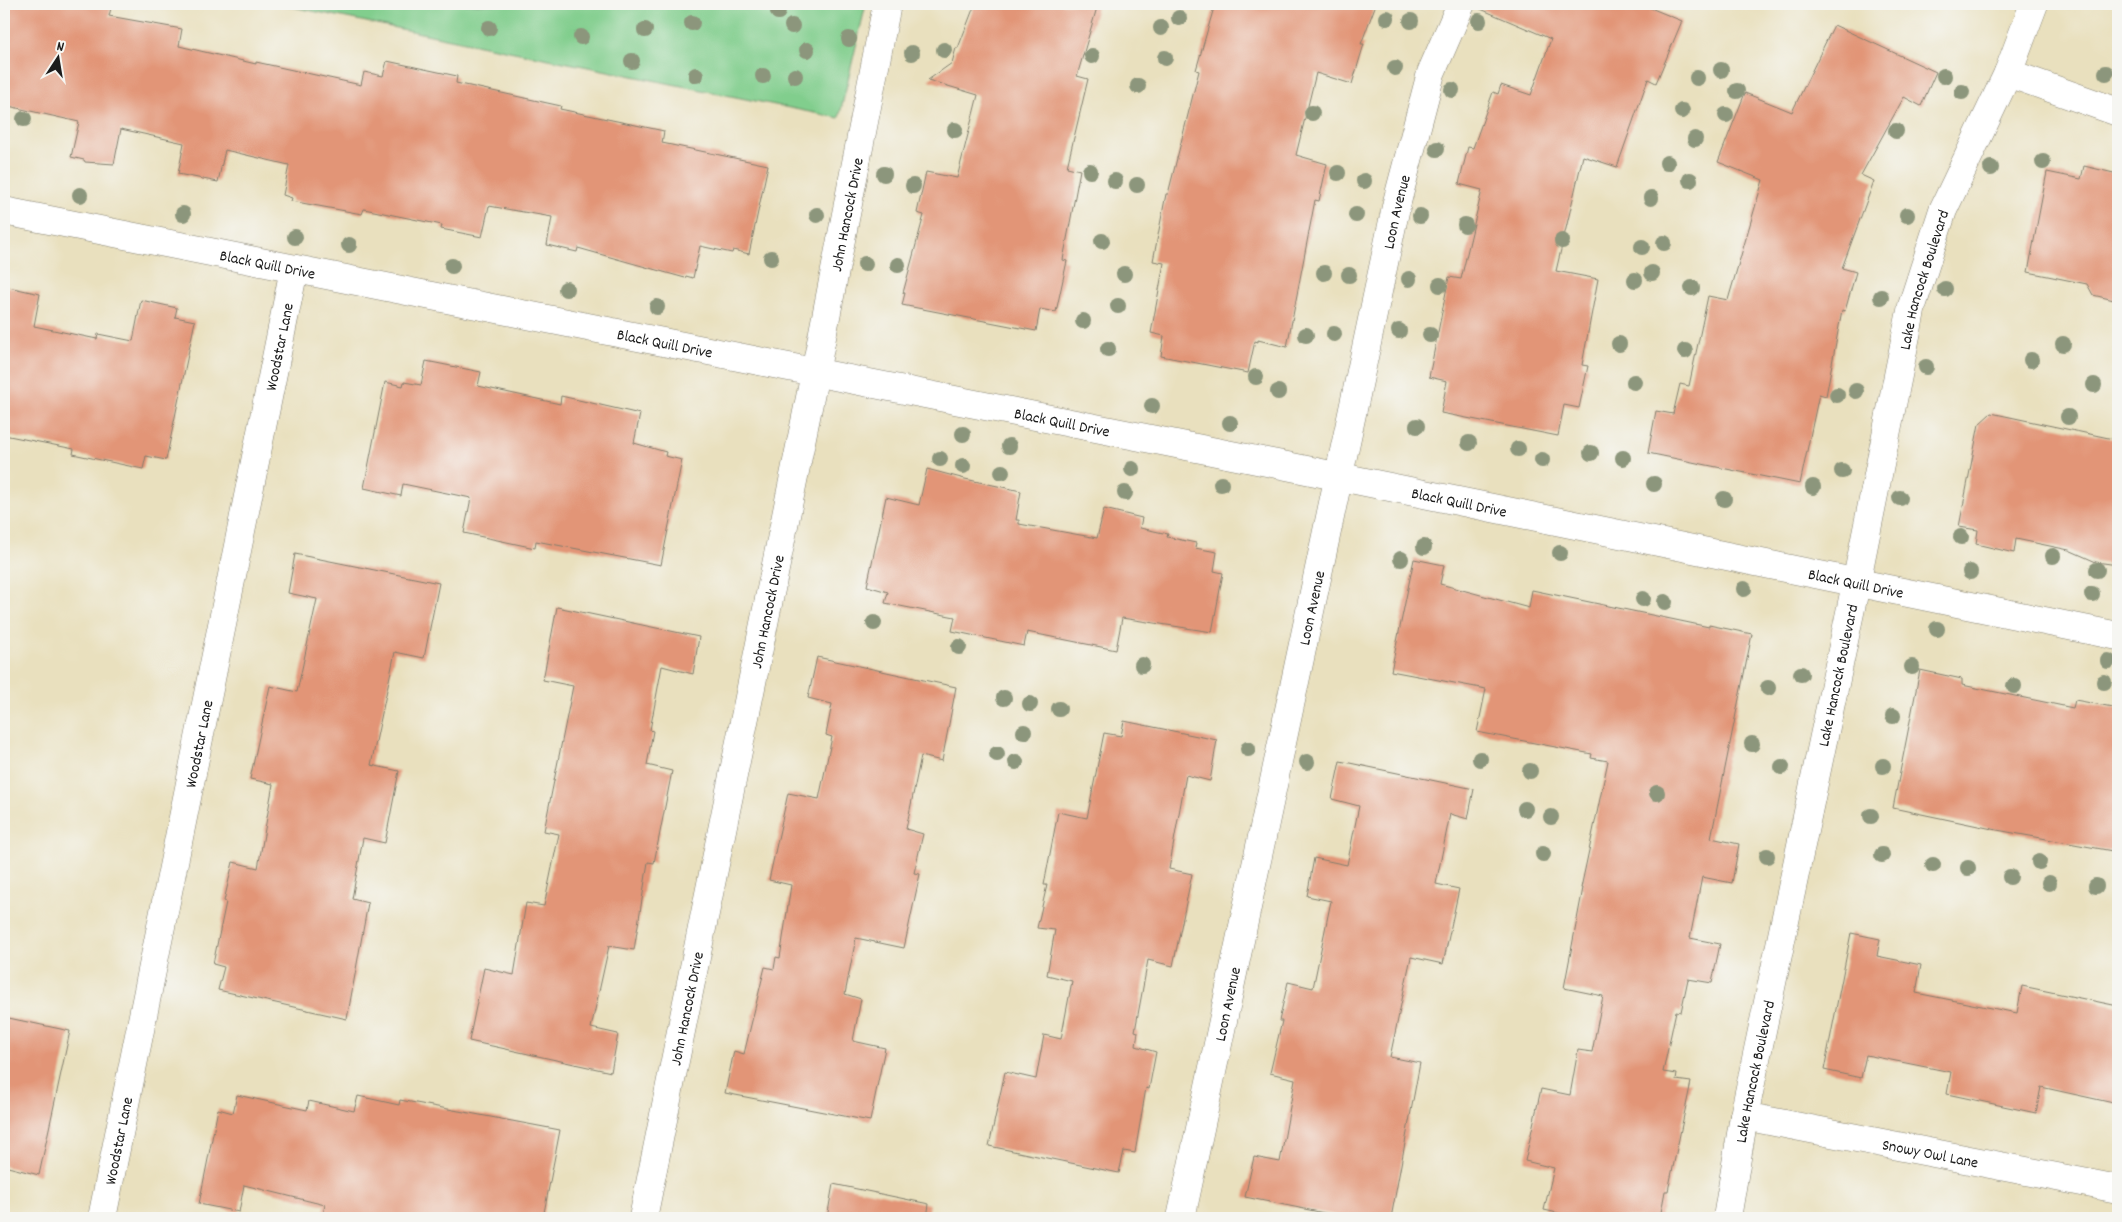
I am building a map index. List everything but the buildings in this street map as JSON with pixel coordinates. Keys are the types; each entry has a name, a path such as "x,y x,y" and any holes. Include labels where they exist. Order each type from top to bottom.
{"street":[{"name":"John Hancock Drive","path":"643,1218 815,373 887,4"},
{"name":"Loon Avenue","path":"1181,1218 1397,202 1432,73 1461,4"},
{"name":"Lake Hancock Boulevard","path":"1727,1218 1744,1116 1856,584 1912,306 1943,210 2008,73 2034,4"},
{"path":"2008,73 2118,112"},
{"name":"Black Quill Drive","path":"4,211 1340,477 1856,584 2118,636"},
{"name":"Woodstar Lane","path":"102,1218 294,269"},
{"name":"Snowy Owl Lane","path":"1744,1116 2118,1189"}],"green space":[{"path":"278,4 866,4 839,118"}]}
